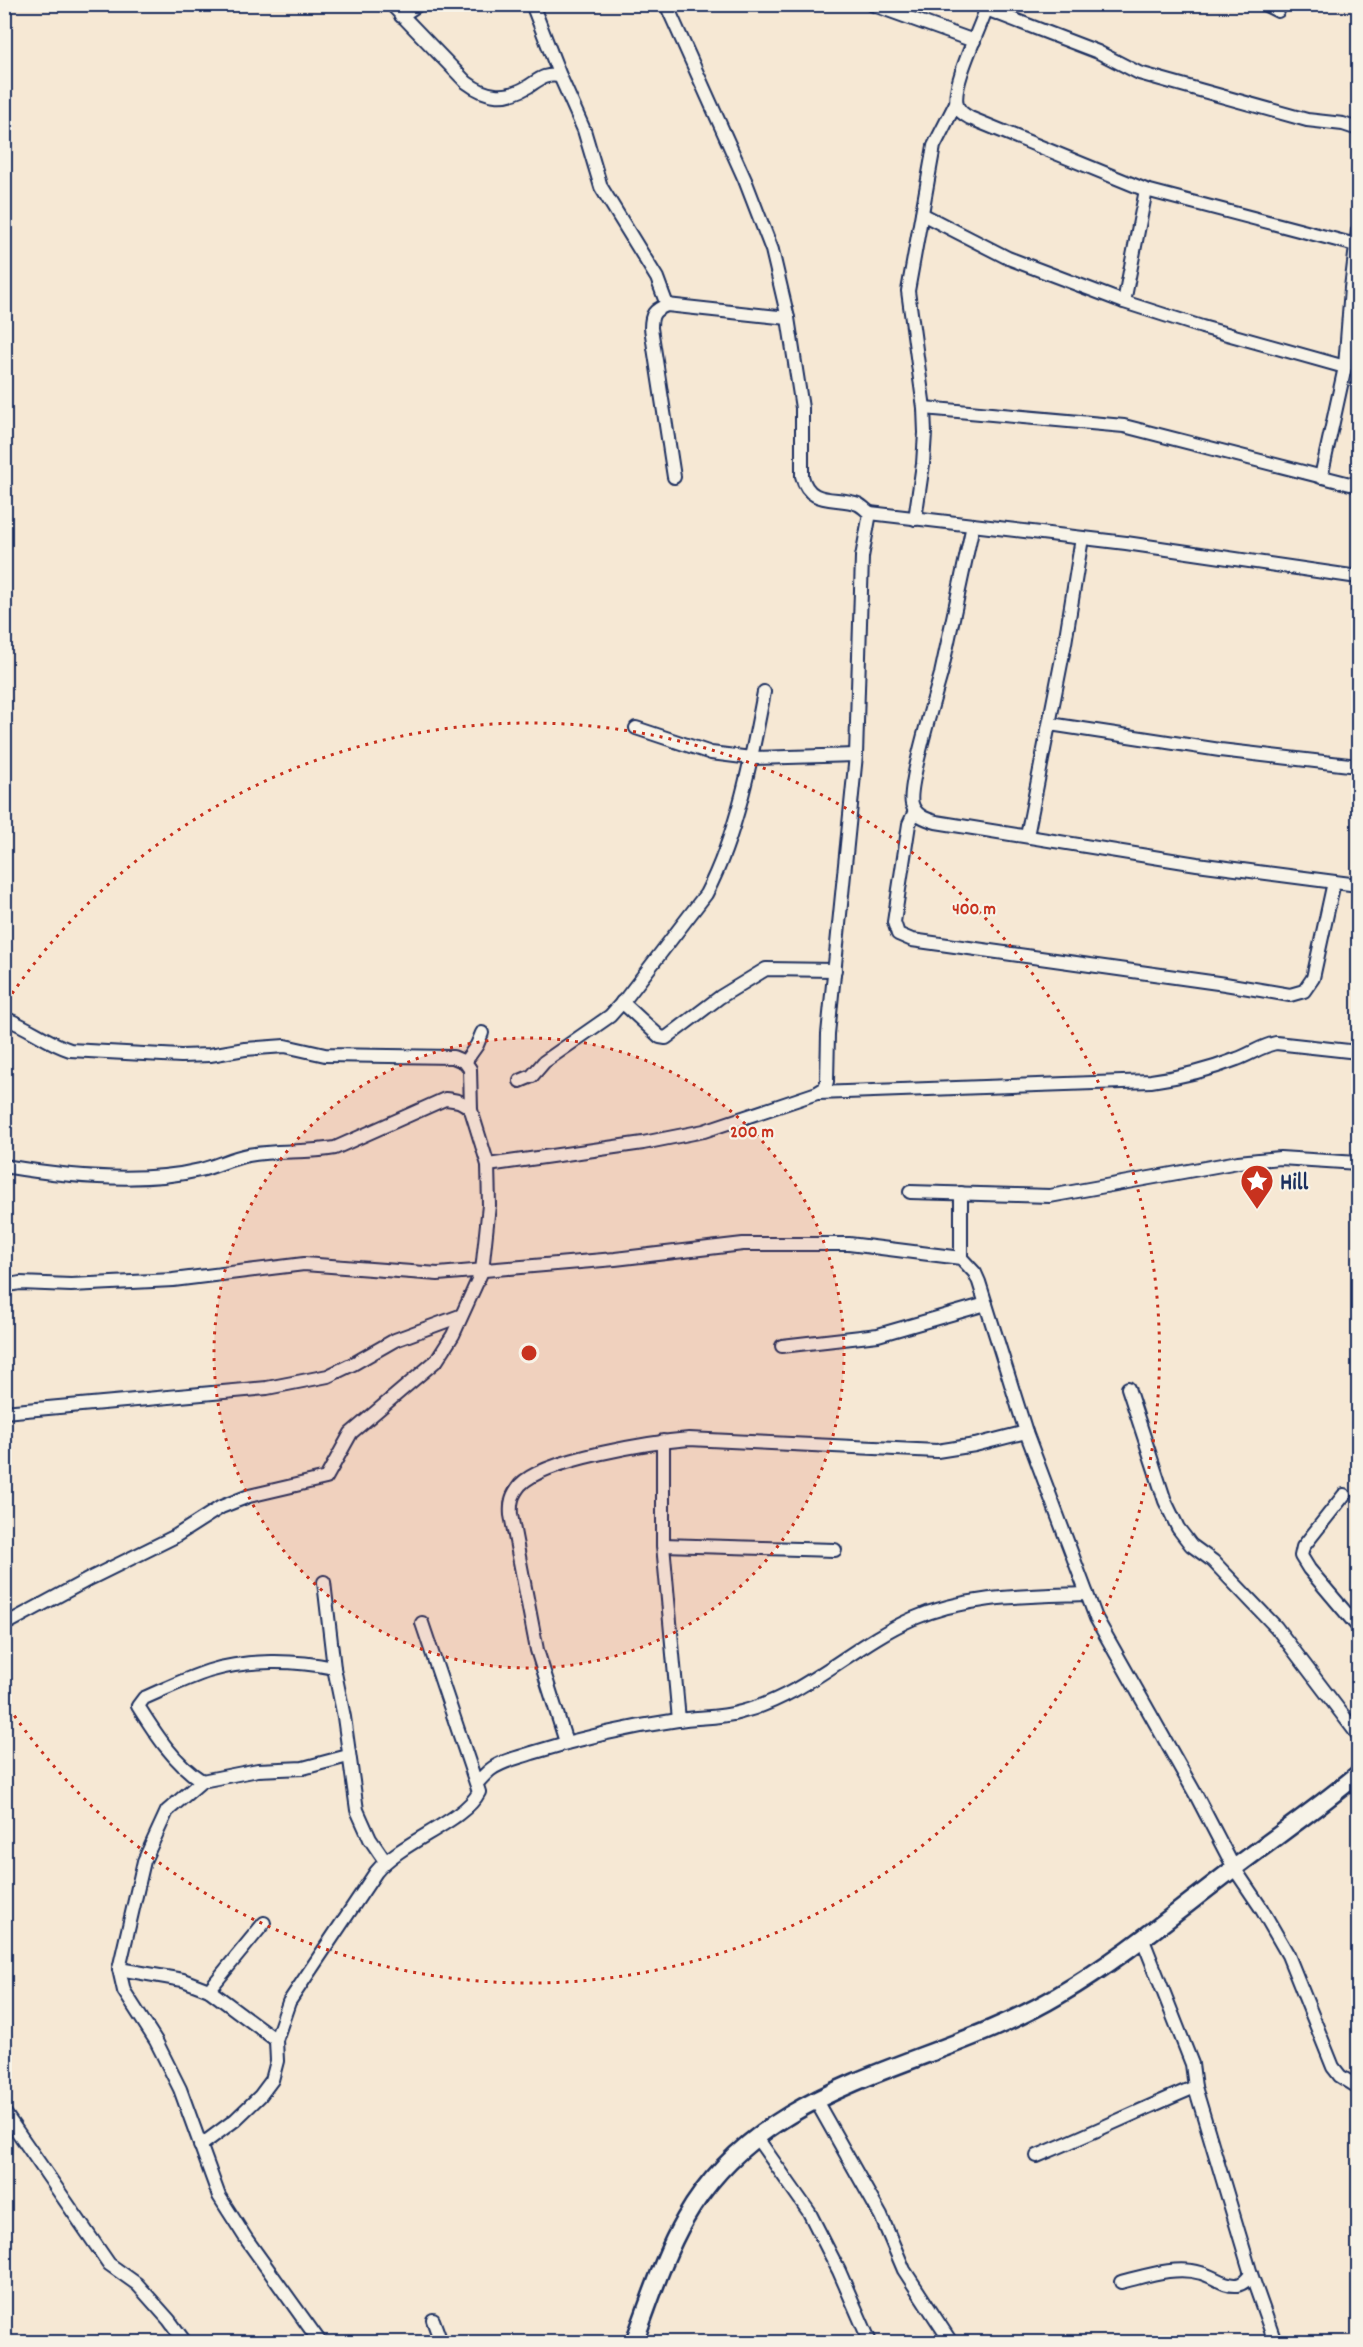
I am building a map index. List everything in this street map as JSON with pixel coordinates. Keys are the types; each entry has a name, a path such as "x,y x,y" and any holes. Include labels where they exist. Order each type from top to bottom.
{"main road":[{"path":"634,2343 670,2249 685,2218 705,2189 729,2162 757,2138 815,2099 879,2071 1000,2025 1058,1996 1143,1940 1234,1868 1321,1806 1359,1774"}],"street":[{"path":"391,4 466,82 488,96 518,91 547,74 560,76"},
{"path":"401,16 419,4"},
{"path":"532,4 584,130 601,187 657,278 667,305"},
{"path":"666,4 757,210 772,250 788,318 802,408 802,476 808,491 816,496 860,504 870,513 1082,538 1359,577"},
{"path":"870,4 974,41"},
{"path":"1264,4 1278,11"},
{"path":"915,519 923,464 924,408 908,291 934,146 956,103 957,88 987,7 1098,52 1139,73 1307,120 1343,124 1359,129"},
{"path":"956,103 959,110 970,118 1146,190 1356,245"},
{"path":"1124,302 1146,190"},
{"path":"922,214 1008,258 1124,302 1202,327 1345,367"},
{"path":"1321,477 1345,367 1355,289 1356,245 1359,231"},
{"path":"674,477 651,328 651,316 656,309 667,305 788,318"},
{"path":"924,408 1124,426 1156,432 1359,486"},
{"path":"488,1165 631,1145 704,1131 817,1093 822,1091 827,1084 828,1034 856,755 862,557 870,513"},
{"path":"973,525 919,757 911,801 915,811 923,818 936,822 1197,864 1359,885"},
{"path":"1027,836 1050,724 1082,538"},
{"path":"520,1081 532,1076 544,1062 598,1026 622,1002 706,894 715,877 752,758 764,692"},
{"path":"1050,724 1220,750 1359,766"},
{"path":"636,728 711,753 752,758 856,755"},
{"path":"915,811 909,824 894,922 898,934 912,940 1290,995 1304,991 1313,978 1334,882"},
{"path":"622,1002 660,1037 666,1038 720,997 766,969 835,970"},
{"path":"4,1017 21,1023 58,1046 70,1050 182,1056 285,1046 325,1056 453,1057 465,1062 470,1070 471,1110 488,1165 489,1205 482,1271 453,1335 438,1360 351,1433 326,1478 249,1496 221,1507 174,1537 4,1625"},
{"path":"465,1062 477,1046 482,1033"},
{"path":"817,1093 1151,1081 1178,1078 1204,1071 1240,1058 1265,1045 1276,1043 1359,1052"},
{"path":"4,1166 64,1174 152,1177 201,1170 227,1159 250,1154 335,1148 445,1099 458,1100 465,1103 471,1110"},
{"path":"910,1192 1050,1196 1238,1162 1280,1158 1359,1163"},
{"path":"961,1193 961,1258"},
{"path":"4,1286 20,1283 71,1285 173,1280 304,1264 438,1274 626,1258 743,1244 849,1245 961,1258 975,1273 1026,1431 1087,1594 1110,1644 1191,1785 1234,1868 1261,1908 1288,1955 1333,2067 1340,2076 1356,2086"},
{"path":"782,1346 878,1335 986,1304"},
{"path":"4,1412 267,1388 328,1376 395,1340 460,1316"},
{"path":"1128,1388 1165,1501 1178,1528 1191,1545 1213,1562 1276,1627 1359,1735"},
{"path":"566,1743 537,1650 510,1515 510,1499 522,1483 553,1467 612,1451 663,1441 689,1439 937,1451 975,1445 1026,1431"},
{"path":"663,1441 663,1545 679,1720"},
{"path":"1344,1495 1302,1547 1301,1556 1309,1569 1359,1627"},
{"path":"663,1545 835,1550"},
{"path":"324,1582 334,1668 344,1717 357,1810 363,1827 385,1861"},
{"path":"477,1783 501,1763 566,1743 621,1729 741,1712 765,1703 792,1691 911,1620 941,1608 969,1601 1009,1597 1087,1594"},
{"path":"200,2146 235,2121 272,2080 277,2061 276,2040 289,2002 385,1861 467,1808 479,1792 422,1623"},
{"path":"202,1781 186,1771 145,1719 138,1706 144,1698 208,1671 231,1666 256,1663 300,1664 334,1668"},
{"path":"320,2343 247,2241 219,2196 180,2089 156,2041 124,1991 119,1969 144,1861 167,1811 202,1781 258,1770 303,1768 348,1756"},
{"path":"209,1990 264,1923"},
{"path":"1143,1940 1192,2064 1196,2086 1251,2274 1275,2343"},
{"path":"119,1969 183,1980 209,1990 276,2040"},
{"path":"1037,2156 1092,2134 1116,2120 1196,2086"},
{"path":"815,2099 881,2216 904,2270 951,2343"},
{"path":"4,2112 114,2268 137,2284 169,2320 185,2343"},
{"path":"757,2138 809,2212 839,2271 870,2343"},
{"path":"1121,2282 1174,2270 1199,2272 1229,2284 1239,2285 1245,2282 1251,2274"},
{"path":"434,2320 441,2343"}],"place":[{"name":"Hill","path":"1257,1210"}]}
